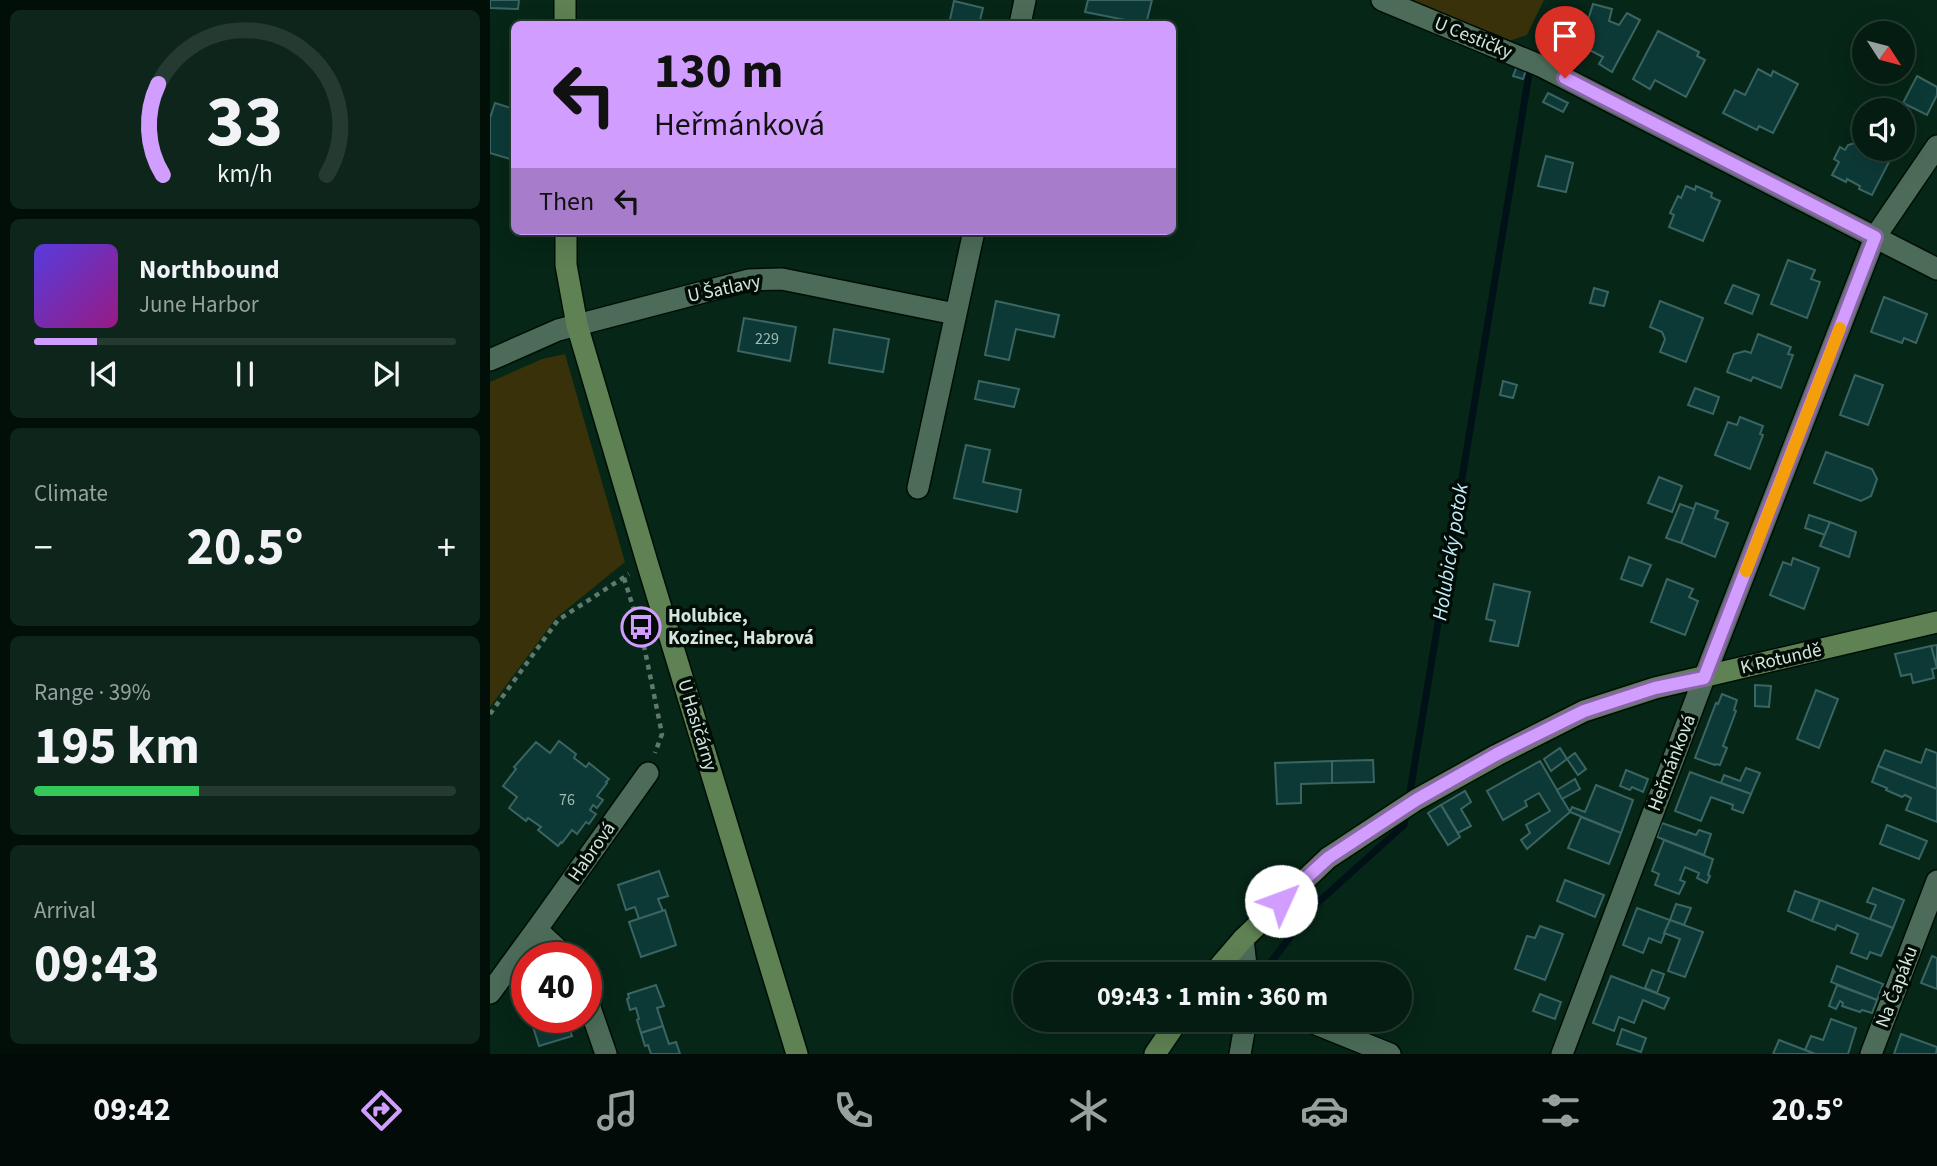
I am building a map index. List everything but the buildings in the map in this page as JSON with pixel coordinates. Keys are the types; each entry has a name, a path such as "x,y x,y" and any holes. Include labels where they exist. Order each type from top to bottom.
{"street":[{"path":"565,0 565,21"},
{"path":"1021,21 1025,0"},
{"name":"U Cestičky","path":"1382,0 1541,66 1937,269"},
{"name":"Heřmánková","path":"1562,1054 1875,237 1937,146"},
{"name":"U Hasičárny","path":"566,235 566,265 577,326 797,1054"},
{"path":"918,488 973,235"},
{"name":"U Šatlavy","path":"490,359 558,330 749,280 782,279 955,314"},
{"name":"K Rotundě","path":"1223,962 1243,939 1328,858 1416,800 1497,754 1584,711 1655,688 1937,622"},
{"name":"Habrová","path":"490,993 648,774"},
{"name":"Na Čapáku","path":"1871,1054 1937,881"},
{"path":"537,930 550,942"},
{"path":"1243,939 1246,962"},
{"path":"1155,1054 1170,1032"},
{"path":"1240,1054 1244,1032"},
{"path":"1336,1032 1390,1054"},
{"path":"599,1033 606,1054"}],"path":[{"path":"490,714 558,620 647,562"},
{"path":"624,578 642,636 662,734 648,774"}],"shaded area":[{"path":"1406,0 1544,0 1527,35 1509,41"},
{"path":"565,354 625,562 556,618 490,707 490,382 542,359"}],"waterway":[{"name":"Holubický potok","path":"1409,798 1529,74"},
{"name":"Holubický potok","path":"1271,962 1314,906 1404,825 1406,813"}],"slow traffic":[{"path":"1746,571 1840,328"}],"place":[{"name":"Holubice, Kozinec, Habrová","path":"641,627"}],"route":[{"path":"1281,901 1328,858 1416,800 1497,754 1584,711 1655,688 1704,678 1875,237 1565,78"}]}
